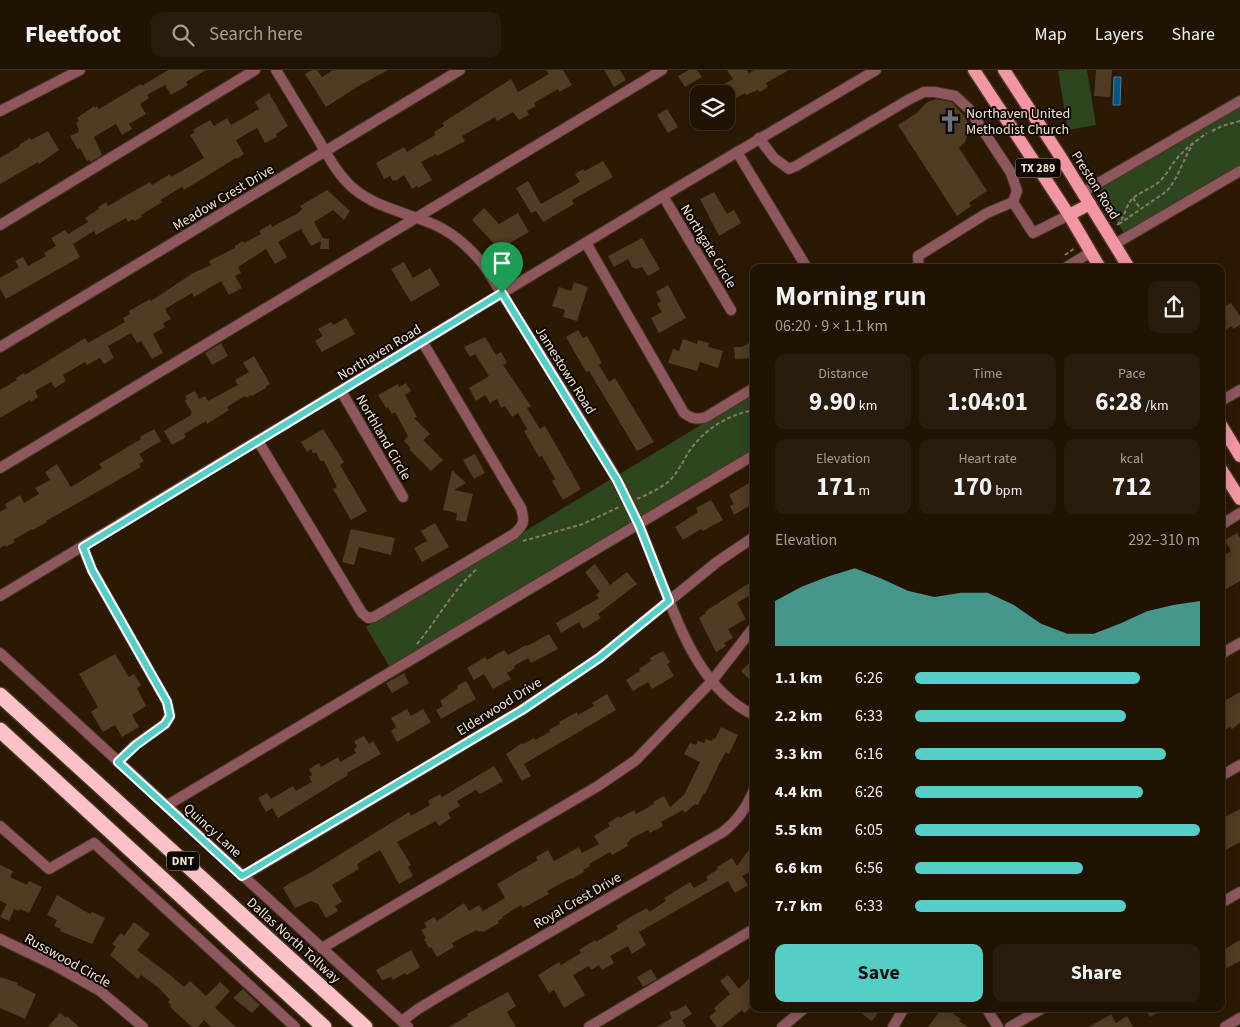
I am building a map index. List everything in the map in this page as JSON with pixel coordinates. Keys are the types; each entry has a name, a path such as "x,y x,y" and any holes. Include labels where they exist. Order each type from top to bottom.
{"highway":[{"name":"Dallas North Tollway","path":"0,695 366,1027"},
{"name":"DNT","path":"0,730 324,1027"}],"main road":[{"name":"TX 289","path":"974,70 1069,215 1098,264"},
{"name":"Preston Road","path":"1004,70 1127,264"},
{"path":"1069,215 1090,204"},
{"path":"1225,436 1240,456"},
{"path":"1225,475 1240,499"}],"street":[{"path":"0,111 80,70"},
{"path":"0,225 255,70"},
{"name":"Jamestown Road","path":"276,70 340,174 353,189 370,200 451,233 469,247 484,264 617,480 639,525 687,643 698,662 712,681 742,709 750,713"},
{"name":"Meadow Crest Drive","path":"0,347 460,70"},
{"path":"0,468 662,70"},
{"name":"Northaven Road","path":"0,596 759,138 876,70"},
{"path":"759,138 774,158 789,169 924,92 956,96 969,110 1011,173 1017,191 1013,202 987,213 918,256 919,264"},
{"path":"1082,192 1240,101"},
{"path":"737,152 805,264"},
{"path":"1115,244 1240,171"},
{"name":"Northgate Circle","path":"663,196 731,310"},
{"path":"1013,202 1033,233 1069,215"},
{"path":"586,243 684,413 690,418 706,417 750,390"},
{"path":"1072,264 1091,252"},
{"path":"258,441 362,613 368,618 374,617 514,534 522,527 524,520 521,508 422,341"},
{"path":"1225,399 1240,390"},
{"name":"Northland Circle","path":"341,391 404,497"},
{"path":"166,806 750,457"},
{"path":"1225,522 1240,513"},
{"name":"Elderwood Drive","path":"242,876 522,710 599,658 717,562 750,540"},
{"path":"83,547 92,570 167,702 170,716 165,724 136,745 118,762"},
{"path":"322,948 590,791 636,760 712,681 750,632"},
{"path":"1225,652 1240,643"},
{"name":"Quincy Lane","path":"0,653 405,1024"},
{"path":"1225,774 1240,765"},
{"name":"Royal Crest Drive","path":"405,1024 418,1009 723,832 735,822 746,808 750,799"},
{"path":"0,826 49,869 94,843 295,1027"},
{"path":"1225,901 1240,892"},
{"path":"589,1027 750,931"},
{"name":"Russwood Circle","path":"0,939 54,965 100,991 143,1027"},
{"path":"782,1027 800,1012"},
{"path":"893,1027 902,1012"},
{"path":"989,1012 998,1027"},
{"path":"1010,1027 1036,1012"},
{"path":"1225,1027 1240,1018"}],"path":[{"path":"1119,224 1133,198 1156,185 1184,150 1209,132 1240,121"},
{"path":"1114,227 1140,208 1161,196 1173,183 1182,163 1195,142"},
{"path":"1133,198 1140,208"},
{"path":"519,543 527,539 583,524 656,489 669,481 698,440 711,427 736,414 750,411"},
{"path":"412,648 431,627 457,590 480,567"}],"green space":[{"path":"1087,70 1096,125 1068,130 1058,71"},
{"path":"1240,103 1240,176 1129,241 1095,186"},
{"path":"750,395 750,454 392,671 366,627"}],"water":[{"path":"1114,77 1121,77 1120,105 1113,105"}],"building":[{"path":"168,70 206,70 186,82 188,85 171,95 165,85 147,95 149,98 140,104 146,114 129,124 132,129 122,135 116,124 94,137 102,155 91,162 87,161 80,148 78,150 70,136 79,132 76,123 79,121 77,118 94,106 95,108 97,106 99,109"},
{"path":"312,70 317,70 322,77 333,70 388,70 326,107 305,74"},
{"path":"546,70 563,70 572,85 559,92 558,89 534,103 536,106 527,111 529,115 519,120 513,112 497,121 495,117 462,136 465,141 421,162 432,180 418,188 417,186 412,189 404,175 396,181 393,181 390,176 384,179 376,163 404,147 407,152 435,135 434,132 444,126 442,123 511,79 518,92 549,74"},
{"path":"604,70 620,70 626,80 614,87"},
{"path":"689,70 697,70 702,77 685,87 678,76"},
{"path":"727,70 747,70 749,73 754,70 789,70 766,83 768,87 760,92 758,90 746,95 745,93 735,99 735,85 722,85 733,79"},
{"path":"1096,70 1112,70 1110,97 1094,96"},
{"path":"269,93 288,126 276,134 277,137 265,143 257,128 236,140 244,154 237,159 184,190 182,187 160,200 162,202 135,221 133,219 128,222 126,218 96,235 94,231 73,244 80,257 6,299 0,289 0,278 19,267 15,261 23,257 28,266 46,256 44,253 56,246 51,238 65,230 68,234 88,222 85,218 106,202 108,206 150,182 152,185 170,174 171,177 204,158 190,135 195,132 193,130 210,120 214,126 227,118 231,125 259,109 255,102"},
{"path":"936,99 952,102 967,119 968,133 965,142 959,148 987,191 969,203 971,206 957,216 898,125 917,113 927,102"},
{"path":"667,109 678,127 668,133 657,115"},
{"path":"48,131 59,150 39,164 38,162 0,184 0,158 30,138 31,140"},
{"path":"603,161 613,177 572,200 574,204 543,222 536,211 531,213 516,188 528,181 541,204 580,182 575,174"},
{"path":"327,190 350,211 344,220 333,210 314,222 323,238 329,239 329,249 320,249 321,241 311,246 301,229 278,242 287,257 275,264 266,249 238,267 241,273 235,276 242,288 229,295 221,281 194,297 192,293 165,309 171,319 163,323 165,327 153,334 163,353 152,359 141,341 137,343 131,333 108,346 114,358 104,364 100,358 87,365 85,362 63,375 66,381 55,388 51,382 35,391 38,397 31,402 30,400 0,418 0,390 17,380 16,378 24,373 25,375 85,338 88,343 125,322 123,318 130,314 129,311 150,299 151,301 193,273 211,265 209,261 235,248 235,246 243,241 244,243 261,234 259,231 271,224 272,227 298,213 302,209 300,206"},
{"path":"714,192 727,214 734,210 741,223 719,236 700,199"},
{"path":"484,208 499,224 518,213 529,232 499,249 472,220"},
{"path":"642,238 660,269 648,276 642,267 636,269 632,267 628,259 614,267 608,256"},
{"path":"404,262 413,278 430,268 440,285 411,302 391,269"},
{"path":"574,282 588,287 577,321 563,317 565,310 552,306 559,287 571,291"},
{"path":"668,285 686,318 659,333 651,318 662,312 657,304 661,301 656,292"},
{"path":"1231,303 1240,316 1240,325 1233,329 1232,326 1225,330 1225,306"},
{"path":"346,318 355,334 322,352 315,341 323,336 318,329 331,322 333,325"},
{"path":"578,330 583,338 587,336 602,363 599,365 609,382 615,378 654,442 637,451 589,371 586,372 566,337"},
{"path":"485,337 496,355 501,352 507,363 503,365 531,406 527,408 540,429 545,426 581,489 563,500 552,481 555,479 542,456 539,457 524,431 527,429 518,413 512,417 505,406 501,408 497,399 490,403 485,395 476,401 469,388 489,376 475,354 470,357 464,347"},
{"path":"683,339 697,344 698,340 709,343 708,347 723,351 718,368 700,362 697,371 668,363 673,349 679,351"},
{"path":"750,342 750,358 735,359 734,347 742,347"},
{"path":"221,343 228,356 212,365 205,353"},
{"path":"254,356 270,384 252,396 246,398 245,396 227,407 229,410 207,424 206,421 184,434 186,437 172,445 164,431 191,415 192,413 185,401 187,399 185,396 195,391 199,399 205,396 208,401 238,385 235,380 249,372 243,363"},
{"path":"406,383 411,391 405,395 417,417 414,418 430,434 423,440 443,460 431,471 409,449 411,448 404,441 408,436 395,412 392,414 388,407 386,408 378,395 398,384 399,387"},
{"path":"154,429 161,441 139,454 144,461 139,464 141,467 13,540 15,542 0,548 0,512 7,508 5,504 20,495 24,503 39,494 35,488 50,480 45,472 57,464 71,487 102,468 99,464"},
{"path":"323,429 344,462 340,465 367,511 351,520 333,489 337,487 324,461 320,461 316,452 313,454 311,449 307,452 301,442"},
{"path":"475,454 485,473 474,479 463,460"},
{"path":"452,470 466,483 454,490 473,494 466,522 456,520 457,513 443,510"},
{"path":"750,482 750,505 734,515 730,506 734,504 729,495"},
{"path":"711,500 723,520 703,531 701,529 683,540 675,527 698,512 696,508"},
{"path":"435,523 449,547 422,562 414,548 427,541 421,531"},
{"path":"351,529 395,538 391,555 359,547 354,565 342,562"},
{"path":"1237,533 1240,538 1240,581 1225,590 1225,555 1231,551 1225,540"},
{"path":"595,564 610,585 627,572 637,584 598,614 601,618 583,629 579,622 561,633 556,623 599,598 596,595 600,592 585,572"},
{"path":"750,583 750,595 737,603 746,619 728,629 733,638 724,643 726,646 716,652 699,618 712,607"},
{"path":"549,634 558,649 531,663 528,658 514,666 515,668 507,673 511,679 493,689 484,674 474,680 467,668 485,657 487,660 504,650 508,655"},
{"path":"663,651 670,662 667,664 674,676 652,689 648,682 633,691 626,680 651,661 650,658"},
{"path":"115,654 129,677 134,674 141,685 137,688 146,706 132,715 139,727 122,737 115,725 103,732 91,712 98,707 79,674"},
{"path":"750,662 750,680 741,671"},
{"path":"404,673 409,683 392,693 386,683"},
{"path":"466,681 476,699 441,719 436,710 443,706 440,701 458,688 457,686"},
{"path":"1240,692 1240,723 1232,729 1230,727 1225,730 1225,701"},
{"path":"607,694 616,710 524,764 531,776 522,781 506,754 522,743 534,738 535,740 550,732 549,730 560,724 559,722 577,712 578,715 594,706 592,703"},
{"path":"407,709 411,716 423,709 431,722 397,742 391,731 396,727 391,718"},
{"path":"721,727 738,735 729,754 726,752 720,762 698,805 695,804 685,813 683,810 661,822 663,826 650,833 648,830 632,838 627,843 628,846 612,855 610,852 589,864 590,866 583,870 584,872 547,891 549,894 523,908 521,905 502,917 498,921 499,923 483,932 477,930 452,943 454,947 437,957 431,947 429,948 421,930 427,927 424,923 434,917 437,921 464,903 469,911 479,905 483,911 505,898 497,884 538,860 536,857 548,850 554,861 579,847 582,853 599,844 594,836 610,826 608,823 634,810 636,814 664,796 670,807 684,795 700,762 684,754 690,743 696,745 698,741 704,743 706,739 712,741"},
{"path":"364,736 369,744 373,741 381,754 347,773 348,775 278,818 272,808 266,812 258,798 267,793 271,799 293,786 296,791 312,782 309,777 312,775 309,769 319,763 321,767 338,757 340,762 356,753 354,749 357,747 354,741"},
{"path":"494,766 503,781 480,794 476,790 457,801 460,806 448,813 451,818 439,826 436,821 397,842 411,865 408,867 413,876 399,884 380,850 357,864 359,869 332,885 342,902 335,906 338,911 326,918 318,904 311,901 295,908 283,888 290,883 409,812 411,816 430,805 428,801 440,794 442,797"},
{"path":"1240,809 1240,842 1225,850 1225,817"},
{"path":"750,848 750,872 742,876 748,885 735,893 728,881 639,932 646,945 632,954 628,946 610,956 614,963 602,970 599,965 591,970 589,966 573,975 585,995 564,1008 554,990 549,993 538,975 559,962 561,965 581,953 579,950 618,929 616,926 632,916 647,908 649,912 666,901 664,898 690,882 694,888 708,880 706,877 718,869 717,867 732,858 737,866"},
{"path":"0,865 13,871 10,877 27,885 29,881 42,887 29,913 20,909 19,911 14,909 9,921 0,917 7,904 0,901"},
{"path":"57,895 90,914 92,912 105,918 92,944 60,931 61,929 54,926 57,920 47,915"},
{"path":"134,922 150,934 137,950 184,987 190,981 206,996 220,982 230,991 215,1008 236,1027 211,1027 204,1020 198,1027 192,1027 170,1007 171,1005 168,1002 170,1000 159,988 141,975 138,979 110,955 116,947 112,944 121,933 124,936"},
{"path":"1240,940 1240,961 1225,969 1226,955 1225,949"},
{"path":"411,950 420,967 407,975 405,973 393,980 391,977 382,980 376,970"},
{"path":"651,969 657,979 643,987 637,977"},
{"path":"728,975 739,989 750,977 750,1008 744,1013 742,1010 721,1027 717,1027 709,1017 716,1011 714,1008 730,994 720,981"},
{"path":"0,977 18,983 17,985 36,994 25,1019 0,1008"},
{"path":"243,989 260,1005 252,1013 233,998"},
{"path":"508,992 516,1006 507,1012 516,1027 449,1027 468,1016 467,1014"},
{"path":"686,1005 692,1014 682,1020 686,1027 657,1027 672,1018 669,1012"},
{"path":"860,1012 878,1012 872,1021"},
{"path":"939,1012 954,1012 953,1014 961,1019 959,1021 968,1027 928,1027"},
{"path":"1147,1012 1159,1012 1150,1017"},
{"path":"60,1013 66,1018 67,1016 79,1027 48,1027"},
{"path":"1111,1014 1116,1023 1127,1016 1133,1027 1089,1027"}],"place":[{"name":"Northaven United Methodist Church","path":"950,121"}],"route":[{"path":"502,293 617,480 639,525 669,601 599,658 522,710 242,876 118,762 136,745 165,724 170,716 167,702 92,570 83,547 502,293"}]}
